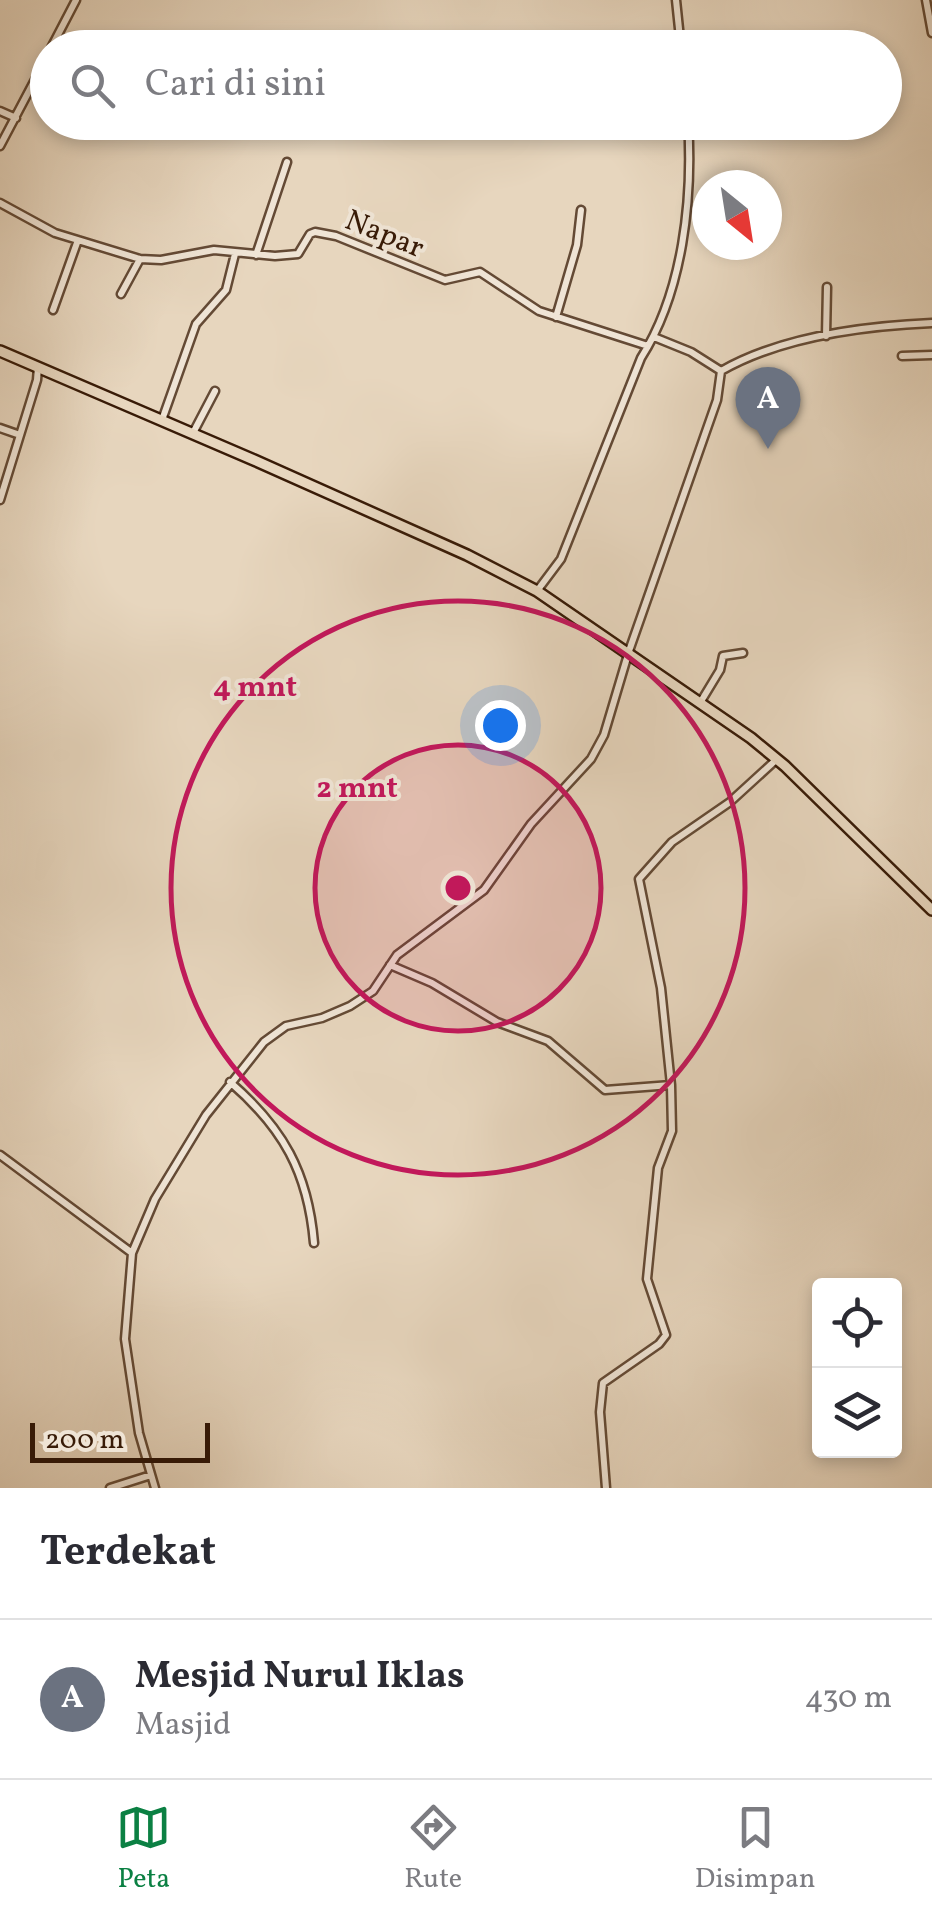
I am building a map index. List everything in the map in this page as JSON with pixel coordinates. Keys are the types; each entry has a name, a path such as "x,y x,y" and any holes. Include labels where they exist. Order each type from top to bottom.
{"main road":[{"path":"0,351 442,544 537,591 777,759 932,910"}],"street":[{"path":"61,30 76,0"},
{"path":"676,0 679,30"},
{"path":"926,0 932,33"},
{"path":"0,146 30,90"},
{"path":"0,111 16,118"},
{"path":"537,591 560,559 611,428 654,338 684,226 689,193 688,140"},
{"path":"256,255 287,162"},
{"name":"Napar","path":"0,203 45,228 140,259 161,260 214,250 260,256 256,255"},
{"path":"556,317 578,245 581,210"},
{"name":"Napar","path":"256,255 298,254 310,234 323,232 380,251 445,280 470,273 486,274 517,299 556,317 648,346"},
{"path":"53,310 78,240"},
{"path":"162,420 196,324 228,286 235,254"},
{"path":"122,294 140,259"},
{"path":"826,336 827,287"},
{"path":"721,371 761,352 826,336 932,323"},
{"path":"654,338 691,352 721,371"},
{"path":"902,356 932,355"},
{"path":"0,500 38,368"},
{"path":"155,1488 139,1433 125,1339 132,1253 170,1171 230,1082 270,1036 286,1026 322,1018 350,1006 373,991 408,946 484,890 531,824 591,758 604,735 717,400 721,371"},
{"path":"193,433 215,392"},
{"path":"0,428 20,435"},
{"path":"700,703 720,670 723,656 744,653"},
{"path":"606,1488 600,1412 602,1383 659,1344 666,1334 647,1279 658,1168 672,1132 671,1085 661,988 639,877 672,842 730,802 777,759"},
{"path":"390,965 432,982 497,1022 548,1042 606,1090 671,1085"},
{"path":"230,1082 260,1109 290,1148 310,1206 314,1242"},
{"path":"0,1155 132,1253"},
{"path":"110,1488 152,1475"}],"place":[{"name":"Mesjid Nurul Iklas","path":"768,449"}]}
